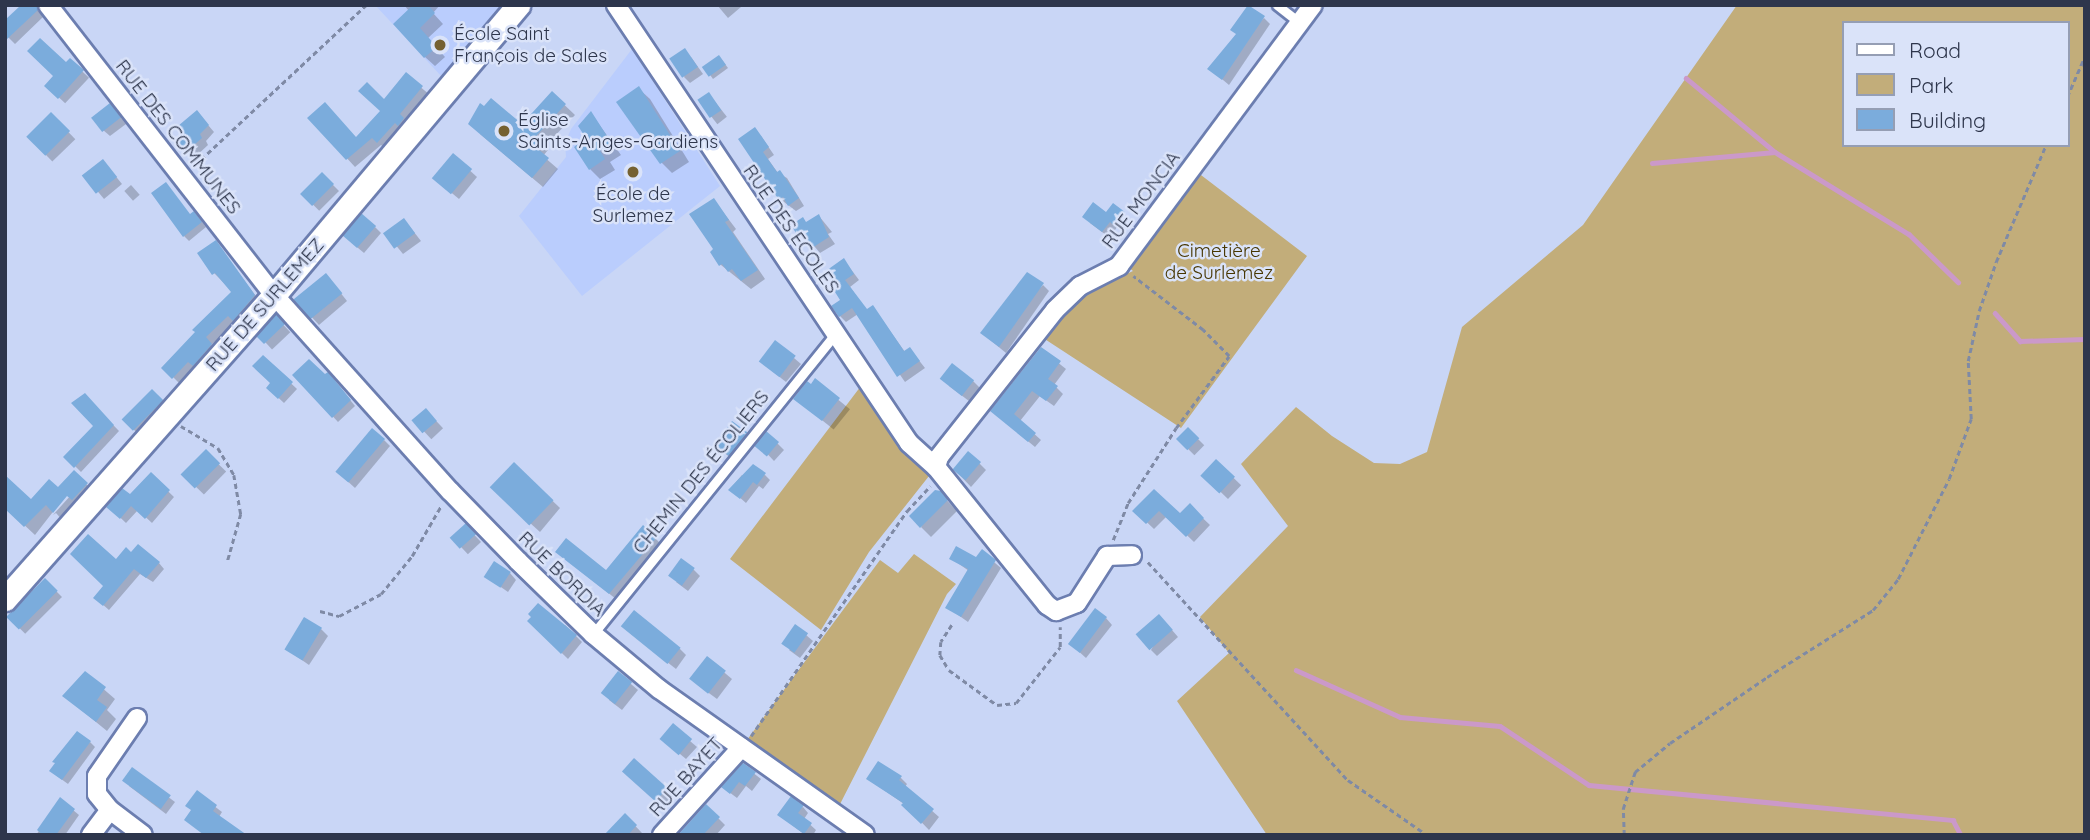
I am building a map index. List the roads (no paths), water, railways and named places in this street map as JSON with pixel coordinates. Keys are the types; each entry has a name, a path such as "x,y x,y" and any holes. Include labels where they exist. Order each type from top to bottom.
{"street":[{"name":"RUE DES COMMUNES","path":"48,5 274,295"},
{"name":"RUE DE SURLEMEZ","path":"5,599 274,295 518,5"},
{"name":"RUE DES ECOLES","path":"616,5 909,443 937,469"},
{"name":"RUE MONCIA","path":"937,469 939,457 1055,310 1080,286 1119,265 1313,5"},
{"name":"RUE BORDIA","path":"274,295 450,491 593,634 659,689 865,835"},
{"path":"937,469 1047,605 1060,610 1077,603 1107,556 1132,555"},
{"path":"137,718 97,776 97,794 110,810 143,835"},
{"name":"RUE BAYET","path":"662,835 741,748"},
{"path":"91,835 110,810"}],"lane":[{"path":"1277,5 1300,23"},
{"name":"CHEMIN DES ÉCOLIERS","path":"593,634 836,332"}],"waterway":[{"path":"1686,78 1774,151"},
{"path":"1652,163 1775,152 1909,234 1958,282"},
{"path":"1995,313 2020,341 2085,339"},
{"path":"1296,670 1400,717 1500,726 1589,785 1953,820 1961,835"}],"place":[{"name":"École Saint François de Sales","path":"440,45"},
{"name":"Église Saints-Anges-Gardiens","path":"504,131"},
{"name":"École de Surlemez","path":"633,172"}],"park label":[{"name":"Cimetière de Surlemez","path":"1219,262"}]}
